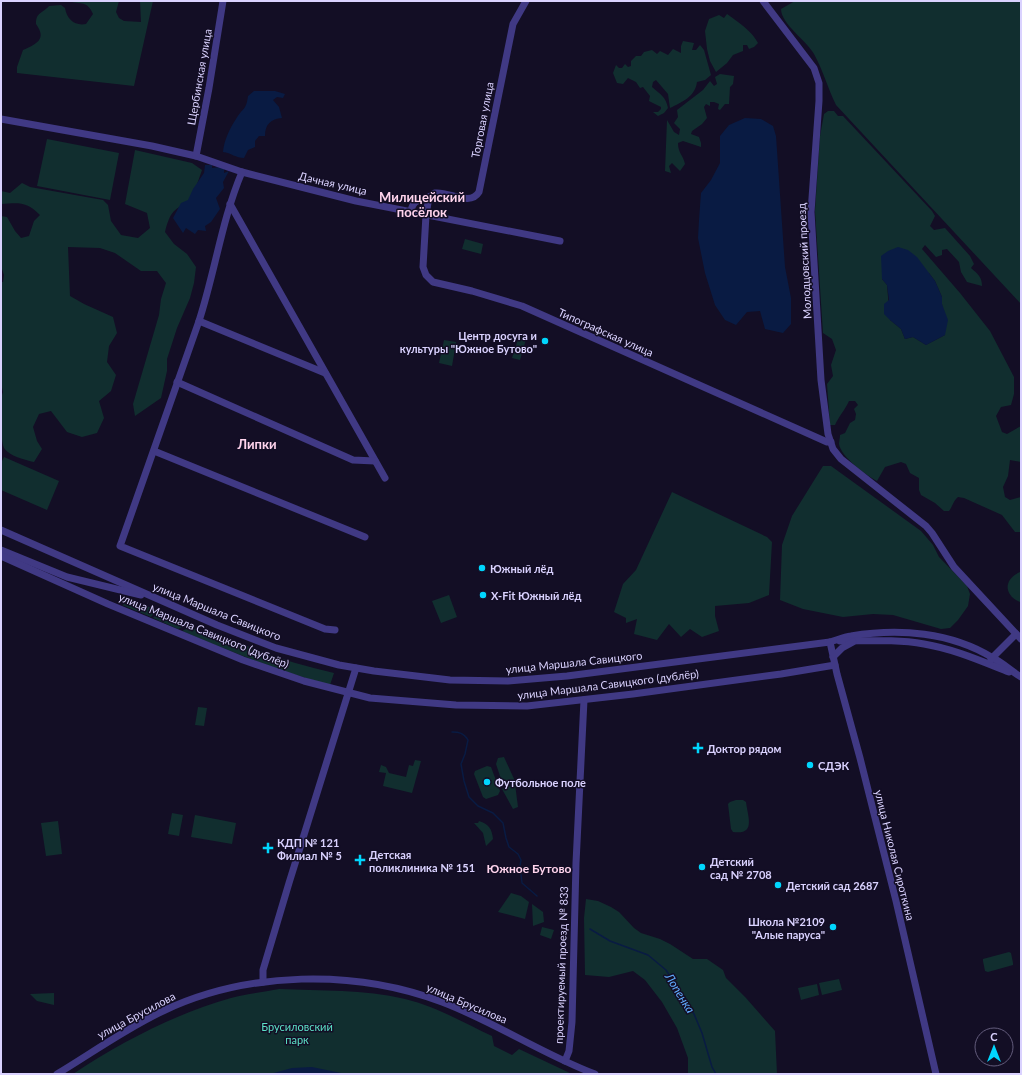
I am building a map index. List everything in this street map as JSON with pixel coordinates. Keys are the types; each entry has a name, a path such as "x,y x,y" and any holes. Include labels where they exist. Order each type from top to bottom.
{"street":[{"name":"Щербинская улица","path":"196,156 210,88 223,1"},
{"name":"Торговая улица","path":"411,211 411,207 415,202 435,193 472,198 479,192 513,24 526,1"},
{"name":"Молодцовский проезд","path":"763,1 814,68 819,83 811,212 821,380 828,434 831,442 841,460 926,526 954,567 1018,636"},
{"name":"Дачная улица","path":"1,119 152,146 196,156 242,172 356,200 560,241"},
{"path":"242,172 230,204 199,321 120,546 325,629 335,630"},
{"path":"426,214 429,197"},
{"path":"230,204 385,478"},
{"name":"Типографская улица","path":"426,214 423,267 426,275 433,282 472,291 522,306 827,442 831,442"},
{"path":"199,321 325,372"},
{"path":"177,382 353,460 375,461"},
{"path":"154,451 365,537"},
{"name":"улица Маршала Савицкого","path":"1,530 217,625 276,648 319,660 356,668 418,677 450,680 508,681 567,676 831,641 850,636 898,632 915,632 944,638 974,648 993,657 1020,676"},
{"path":"1,550 78,581 158,599"},
{"name":"улица Маршала Савицкого (дублёр)","path":"1,556 108,604 243,660 276,672 348,693 384,699 456,705 527,706 781,674 835,665"},
{"path":"987,663 1018,636"},
{"path":"831,641 884,640 924,644 960,653 1020,676"},
{"name":"улица Николая Сироткина","path":"831,641 833,657 860,758 930,1043 936,1074"},
{"path":"833,657 842,648 856,641"},
{"path":"263,982 263,970 288,883 356,668"},
{"name":"проектируемый проезд № 833","path":"565,1061 569,1051 572,1022 576,863 584,700"},
{"name":"улица Брусилова","path":"57,1074 65,1072 123,1032 163,1011 198,997 263,982 292,979 330,979 376,985 422,995 473,1016 595,1074"}],"green space":[{"path":"69,1 119,1 116,12 119,18 124,21 141,22 140,1 153,1 134,86 17,73 17,67 23,50 32,46 39,40 41,34 36,24 37,17 49,6 61,5 65,8 70,19 78,24 86,24 93,14 86,5"},
{"path":"795,1 1021,1 1021,304 836,105 820,66 811,49 785,21 782,15 781,9"},
{"path":"727,14 748,31 758,43 749,49 747,45 743,45 743,51 733,55 727,63 716,72 710,61 705,31 709,19 719,15 724,18"},
{"path":"683,41 694,43 692,50 696,50 700,45 704,50 711,75 705,80 697,82 694,92 691,95 670,108 668,94 656,80 653,82 652,87 664,98 668,108 664,113 658,116 653,112 658,112 661,107 649,101 650,96 643,87 640,88 636,82 628,78 623,84 617,83 613,73 616,65 619,68 622,68 625,64 628,67 631,66 631,61 636,56 641,56 644,52 652,50 657,54 660,51 668,55 673,49 681,53"},
{"path":"720,74 734,76 733,84 730,87 729,104 725,104 720,110 718,109 719,104 710,102 710,106 706,104 704,107 707,118 702,124 692,131 691,134 699,137 701,147 683,141 678,143 685,164 680,171 672,163 669,166 671,173 665,171 667,120 674,132 679,135 680,129 674,123 678,117 677,110 703,90 710,81 714,86 717,84 715,77"},
{"path":"828,111 834,111 838,116 843,116 932,211 935,216 930,226 934,230 945,228 970,256 974,264 971,268 979,276 982,286 967,282 961,272 959,262 947,249 942,250 942,255 936,257 925,245 922,249 990,331 1014,377 1014,394 1011,405 1001,407 996,416 1002,432 1007,434 1021,426 1021,462 1010,460 1008,476 1003,487 1005,497 1010,500 1021,497 1021,532 1015,532 1002,515 964,498 958,497 949,511 944,511 935,503 921,495 919,490 919,478 910,473 906,464 901,462 885,467 877,481 849,460 841,449 839,444 840,435 845,433 850,423 855,420 856,414 854,409 858,405 855,401 849,401 835,425 830,425 827,384 833,376 831,365 836,350 832,339 823,333 815,211 820,136 824,114","holes":["882,271 929,273 935,281 942,297 945,335 926,345 913,337 905,339 901,329 890,320 887,285 882,279"]},
{"path":"47,139 119,153 110,200 37,186"},
{"path":"135,150 192,163 202,170 189,204 183,205 175,210 170,217 165,232 174,244 187,254 196,267 190,298 177,328 167,359 167,371 161,398 135,416 133,404 159,315 161,299 166,283 157,271 141,271 115,253 100,248 68,247 70,296 113,317 117,333 109,346 107,362 116,375 111,391 99,401 104,418 97,433 82,437 67,432 51,411 39,414 33,427 37,441 42,449 34,462 26,460 6,451 3,444 1,431 1,398 3,392 1,383 1,282 3,282 4,275 1,266 1,216 7,217 21,238 29,236 34,221 40,215 31,207 26,205 13,203 1,204 1,191 10,193 22,183 30,187 103,200 108,205 111,221 121,235 138,238 150,228 147,213 125,204"},
{"path":"465,239 483,244 481,254 462,249"},
{"path":"520,333 527,336 520,360 512,358"},
{"path":"444,340 456,342 452,366 439,363"},
{"path":"4,457 59,481 47,510 1,490 1,463"},
{"path":"823,466 831,466 921,531 933,545 939,557 967,586 970,594 968,606 950,628 941,629 893,615 873,614 843,617 803,609 780,600 782,545 792,516"},
{"path":"672,492 767,537 772,542 769,595 749,603 715,606 715,616 719,631 702,637 690,629 681,637 669,624 657,640 634,634 637,619 626,623 626,618 614,612 623,584 636,570"},
{"path":"1020,572 1021,602 1011,596 1008,592 1008,583 1014,575"},
{"path":"449,595 457,617 441,623 432,601"},
{"path":"133,601 157,610 151,617 122,605"},
{"path":"159,611 187,625 178,629 153,618"},
{"path":"190,627 205,633 218,633 295,663 334,673 330,685 255,661 182,631"},
{"path":"198,707 207,708 204,726 195,725"},
{"path":"504,757 515,781 503,785 496,764 498,758"},
{"path":"415,760 421,761 412,793 383,786 386,773 379,772 381,765 386,767 389,773 406,777 409,765 413,766"},
{"name":"Футбольное поле","path":"487,766 491,767 500,791 498,795 486,799 483,797 474,774 475,771"},
{"path":"515,784 518,807 513,809 502,789"},
{"path":"736,800 743,800 746,802 749,824 745,831 733,832 731,829 728,804"},
{"path":"172,813 183,815 179,836 168,834"},
{"path":"195,815 236,823 232,844 191,837"},
{"path":"58,821 62,854 46,856 41,823"},
{"path":"479,821 488,825 492,832 493,839 486,846 483,833 474,823 478,823"},
{"path":"511,893 521,896 529,902 525,919 498,912"},
{"path":"586,899 598,901 611,907 619,912 634,928 641,933 670,944 693,959 707,959 723,970 726,978 775,1031 777,1074 688,1074 688,1058 677,1028 662,1002 645,980 633,971 609,977 585,975 584,918"},
{"path":"532,904 543,912 544,922 533,926"},
{"path":"542,927 554,930 551,939 540,935"},
{"path":"1009,952 1011,953 1013,965 988,972 985,971 983,959"},
{"path":"839,979 842,990 822,995 819,983"},
{"path":"817,984 819,995 801,1000 798,988"},
{"name":"Брусиловский парк","path":"279,989 358,992 389,996 416,1002 438,1010 492,1036 494,1046 512,1055 519,1049 572,1074 73,1074 129,1040 189,1012 231,998"},
{"path":"54,993 54,1005 37,1001 30,994"}],"water":[{"path":"254,91 275,91 285,94 283,98 277,97 273,100 279,107 282,118 272,121 267,125 265,136 259,136 255,141 255,147 248,150 244,158 223,152 230,130 238,115 245,107 248,96"},
{"path":"745,118 761,119 773,126 776,136 785,267 791,298 791,324 783,333 765,329 760,311 747,312 736,325 725,320 715,305 705,273 698,238 701,193 711,180 720,163 720,136 729,125"},
{"path":"205,165 212,165 212,168 220,167 224,169 224,173 229,171 223,182 224,188 216,198 220,209 211,222 205,226 206,231 198,230 195,234 186,228 183,233 173,218 181,203 188,200 193,189 204,173"},
{"path":"898,247 908,250 917,257 935,281 942,297 942,304 948,320 945,335 926,345 913,337 905,339 901,329 884,314 884,304 889,300 887,285 882,279 881,256"},
{"path":"312,1067 346,1074 270,1074 292,1068"}],"waterway":[{"name":"Лопенка","path":"452,732 461,733 468,740 461,764 469,797 478,806 493,813 503,823 509,847 518,854 521,860 520,866 522,883 537,896"},
{"name":"Лопенка","path":"590,929 610,941 648,955 666,970 694,1014 702,1033 712,1067 716,1074"}],"place":[{"name":"Центр досуга и культуры \"Южное Бутово\"","path":"545,341"},
{"name":"Южный лёд","path":"482,568"},
{"name":"X-Fit Южный лёд","path":"483,595"},
{"name":"Доктор рядом","path":"698,748"},
{"name":"СДЭК","path":"810,765"},
{"name":"Футбольное поле","path":"487,782"},
{"name":"КДП № 121 Филиал № 5","path":"268,848"},
{"name":"Детская поликлиника № 151","path":"360,860"},
{"name":"Детский сад № 2708","path":"702,867"},
{"name":"Детский сад 2687","path":"778,885"},
{"name":"Школа №2109 \"Алые паруса\"","path":"833,927"}],"district":[{"name":"Милицейский посёлок","path":"422,204"},
{"name":"Липки","path":"257,444"},
{"name":"Южное Бутово","path":"529,868"}]}
